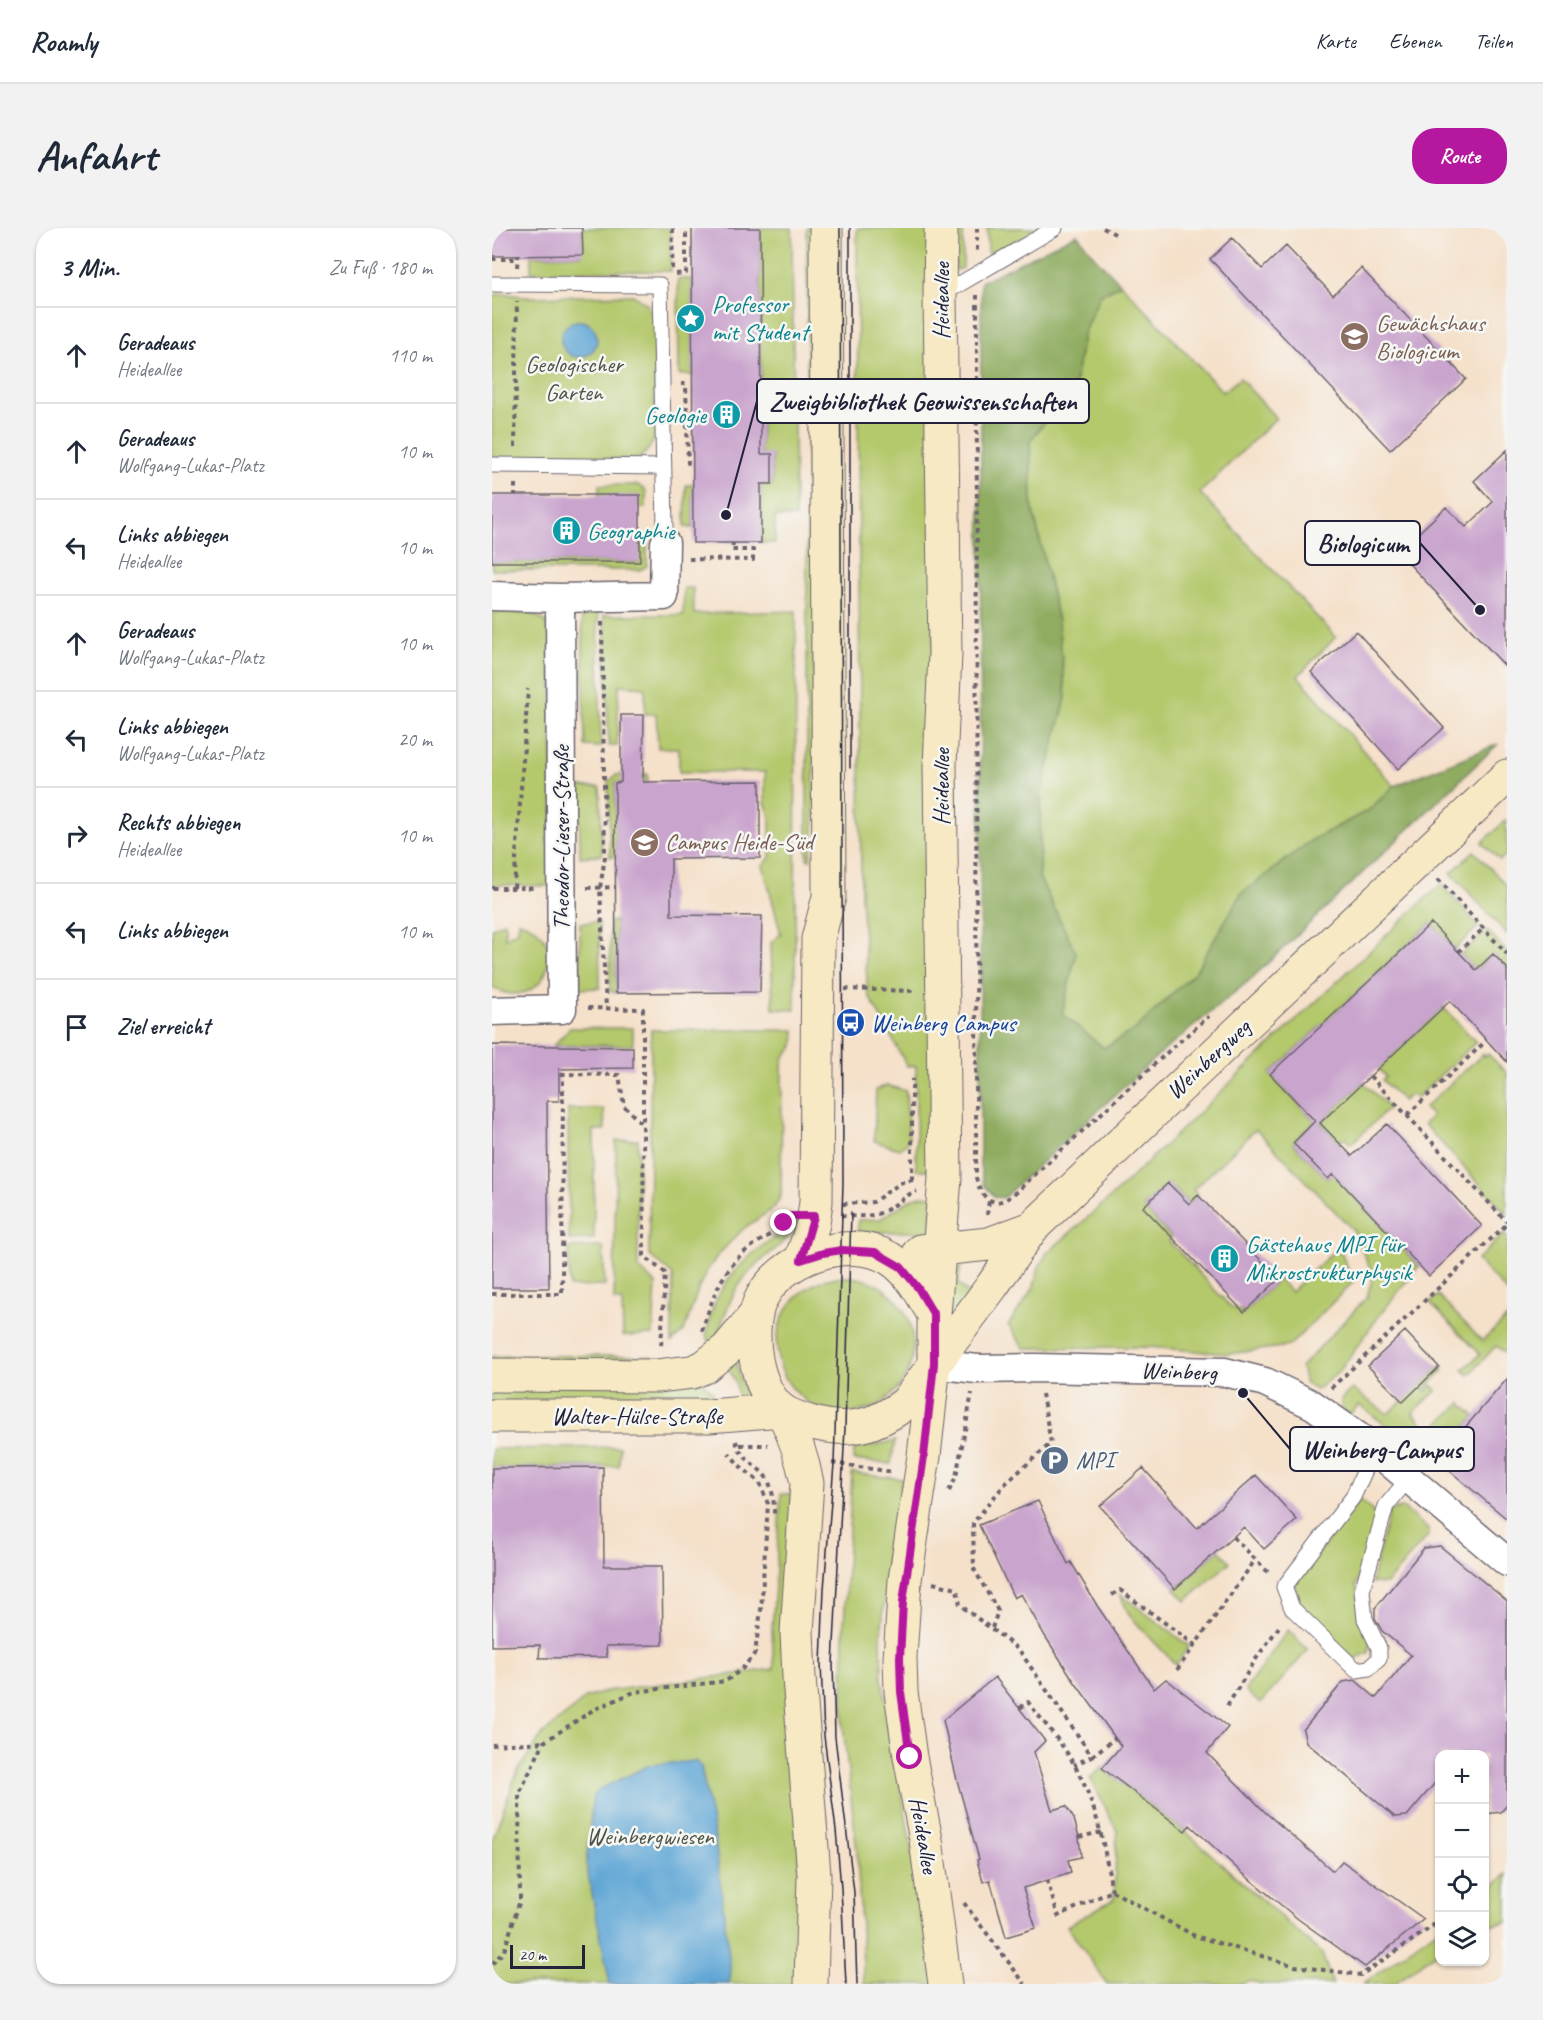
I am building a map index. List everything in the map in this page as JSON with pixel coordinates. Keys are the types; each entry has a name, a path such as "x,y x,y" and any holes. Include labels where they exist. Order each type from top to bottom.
{"main road":[{"path":"801,1260 815,1209 818,939 829,897 826,228"},
{"name":"Heideallee","path":"926,1301 940,1250 945,1138 940,766 945,654 941,228"},
{"name":"Weinbergweg","path":"934,1364 1032,1228 1507,776"},
{"path":"812,1984 814,1875 797,1632 807,1483 793,1431 760,1377 754,1344 756,1314 760,1301 774,1280 801,1260 823,1253 842,1250 875,1252 940,1250 989,1244 1032,1228"},
{"path":"782,1410 822,1426 845,1428 866,1425 892,1414 906,1403 934,1364 926,1301 901,1267 875,1252"},
{"name":"Walter-Hülse-Straße","path":"492,1375 657,1376 692,1372 716,1359 756,1314"},
{"name":"Heideallee","path":"934,1364 924,1456 905,1580 900,1658 901,1692 910,1757 926,1840 945,1984"},
{"name":"Walter-Hülse-Straße","path":"492,1416 735,1416 782,1410"}],"street":[{"path":"492,596 560,598 664,596 673,543"},
{"name":"Theodor-Lieser-Straße","path":"492,1011 562,1008 560,598"},
{"name":"Weinberg","path":"934,1364 977,1369 1225,1372 1265,1382 1313,1405 1367,1443 1507,1562"}],"lane":[{"path":"940,296 1055,228"},
{"path":"492,284 660,285 663,467 673,543"},
{"path":"492,465 663,467"},
{"path":"1367,1443 1365,1470 1353,1497 1284,1587 1292,1608 1356,1670 1370,1668 1379,1659 1379,1648 1365,1619 1362,1591 1386,1506 1408,1479"}],"path":[{"path":"673,228 672,274 686,273 687,228"},
{"path":"1103,228 1119,236"},
{"path":"492,259 517,259"},
{"path":"977,274 976,1177 980,1191 989,1200 999,1202 1013,1195 1171,1049 1217,1010"},
{"path":"515,465 517,284"},
{"path":"673,543 753,560 753,550 732,550 733,543"},
{"path":"602,597 605,857 600,888 606,1008 643,1009 644,1256 664,1273 662,1351"},
{"path":"513,888 528,689"},
{"path":"1436,876 1507,954"},
{"path":"492,888 562,888"},
{"path":"1458,952 1484,928"},
{"path":"817,988 861,992 913,992"},
{"path":"1407,1115 1487,1041"},
{"path":"492,1294 562,1294 563,1074 618,1075 624,1106 643,1125"},
{"path":"1313,1405 1507,1223 1370,1076"},
{"path":"716,1359 700,1336 715,1292 744,1253 775,1232 790,1216 862,1200 873,1202 902,1182 912,1180"},
{"path":"815,1209 873,1215 891,1208 910,1193 944,1191"},
{"path":"992,1628 998,1611 974,1569 973,1522 1005,1484 1052,1443 1046,1408"},
{"path":"735,1416 737,1444 742,1455 765,1476 771,1486 774,1498 774,1520"},
{"path":"492,1745 544,1742 593,1710 634,1692 726,1681 742,1669 755,1653 761,1610 768,1504 760,1484 729,1453"},
{"path":"948,1493 956,1477 960,1456"},
{"path":"834,1464 896,1472"},
{"path":"1233,1537 1284,1587"},
{"path":"1177,1670 1255,1560"},
{"path":"932,1593 935,1572"},
{"path":"946,1586 957,1589 960,1605 1019,1650 1092,1756"},
{"path":"1112,1595 1120,1590 1195,1645"},
{"path":"1227,1706 1256,1659 1292,1608"},
{"path":"1020,1708 1028,1702 1074,1765 1089,1796 1102,1832 1112,1891"},
{"path":"1074,1765 1092,1756 1115,1738"},
{"path":"492,1964 504,1951 520,1900 519,1794 544,1742"},
{"path":"1079,1838 1102,1832"},
{"path":"1047,1880 1058,1916 1112,1891"},
{"path":"1112,1891 1195,1936 1295,1966 1361,1975 1432,1926 1437,1912"},
{"path":"961,1900 1024,1984"}],"green space":[{"path":"582,228 670,228 671,271 531,272 531,256 582,255"},
{"path":"760,228 792,228 795,517 775,517 775,543 761,543 761,484 772,484 772,455 761,454"},
{"path":"807,228 814,228 814,831 810,860 807,859"},
{"path":"857,228 933,228 935,1170 916,1170 916,1066 907,1066 868,994 861,897"},
{"path":"956,228 963,228 963,268 956,270"},
{"path":"987,228 1044,228 988,254"},
{"path":"1077,234 1121,284 1100,295 1083,334 1075,383 1030,441 1032,505 1058,621 1066,698 1041,793 1039,877 1076,953 1062,1014 1104,1048 1136,1029 1196,971 1241,894 1312,840 1369,810 1394,786 1498,744 1251,979 1155,1058 1003,1198 995,1197 984,1185 980,1167 981,282"},
{"path":"678,279 692,279 693,375 679,375"},
{"path":"1121,284 1223,392 1240,378 1276,418 1200,493 1336,637 1298,676 1394,786 1369,810 1312,840 1241,894 1196,971 1136,1029 1104,1049 1062,1014 1076,953 1039,877 1041,793 1066,698 1058,621 1032,505 1030,441 1075,383 1083,334 1100,295"},
{"name":"Geologischer Garten","path":"508,294 526,297 633,295 647,304 655,321 655,436 649,449 641,457 638,459 527,458 492,461 492,295"},
{"path":"599,485 638,485 646,491 646,508 599,495"},
{"path":"686,485 693,485 693,528 685,527"},
{"path":"640,543 647,543 647,566 640,570 492,570 492,562 639,562"},
{"path":"684,588 693,588 694,614 796,611 795,1010 773,1009 771,942 781,934 763,865 770,858 770,816 765,802 765,772 679,772 679,748 658,748 656,714 645,714 645,687 619,685 617,746 609,746 604,615 683,615"},
{"path":"496,612 531,613 545,621 552,636 553,886 492,885 492,614"},
{"path":"598,613 601,747 585,746 582,614"},
{"path":"647,774 648,782 615,783 616,856 610,857 608,782 616,775"},
{"path":"579,787 600,787 602,855 580,857"},
{"path":"1506,820 1507,854 1500,860 1482,843"},
{"path":"1474,851 1507,886 1507,934 1451,873"},
{"path":"1441,884 1479,926 1455,949 1431,923 1270,1074 1315,1121 1293,1143 1328,1179 1333,1174 1419,1266 1379,1316 1339,1372 1316,1390 1305,1383 1301,1367 1367,1297 1373,1276 1354,1231 1256,1129 1193,1190 1198,1195 1189,1204 1168,1183 1143,1207 1171,1237 1169,1241 1231,1307 1244,1312 1279,1279 1291,1292 1339,1246 1353,1282 1289,1346 1228,1354 1149,1347 1024,1348 1008,1325 1033,1289 1039,1267 1047,1253 1111,1197"},
{"path":"519,921 536,930 546,942 549,957 546,972 538,984 526,992 510,994 492,987 492,928 505,922 505,938 518,930"},
{"path":"616,921 616,993 610,991 610,922"},
{"path":"599,922 600,988 579,989 580,923"},
{"path":"1487,930 1507,952 1507,968 1493,954 1476,970 1461,955"},
{"path":"1443,1007 1476,1042 1416,1098 1411,1094 1403,1101 1382,1080 1386,1077 1378,1068"},
{"path":"570,1028 633,1028 633,1045 553,1046"},
{"path":"651,1030 795,1030 794,1046 784,1057 782,1066 781,1196 774,1208 743,1229 718,1255 698,1290 684,1331 672,1342 673,1275 649,1255"},
{"path":"1483,1054 1485,1057 1488,1054 1507,1073 1507,1214 1424,1124 1432,1116 1424,1108"},
{"path":"1363,1082 1389,1108 1351,1144 1344,1138 1339,1143 1320,1123"},
{"path":"887,1085 906,1091 909,1142 899,1149 874,1141 876,1090"},
{"path":"568,1109 604,1109 605,1130 594,1130 594,1239 569,1240"},
{"path":"638,1139 638,1268 656,1284 653,1335 623,1336 622,1301 614,1301 616,1141"},
{"path":"933,1196 931,1232 858,1232 858,1220 880,1219 913,1198"},
{"path":"803,1219 741,1283 731,1300 712,1346 706,1336 711,1313 729,1278 755,1252 789,1226"},
{"path":"1504,1234 1507,1237 1507,1292 1477,1260"},
{"path":"603,1247 605,1286 569,1287 569,1248"},
{"path":"961,1267 958,1283 974,1299 951,1328 947,1272 950,1269"},
{"path":"845,1277 871,1282 883,1288 893,1297 902,1307 908,1319 913,1345 908,1371 902,1383 893,1393 883,1402 871,1408 845,1413 819,1408 807,1402 797,1393 788,1383 782,1371 777,1345 782,1319 788,1307 797,1297 807,1288 819,1282"},
{"path":"1438,1295 1482,1341 1507,1318 1507,1354 1496,1346 1469,1375 1463,1370 1480,1354 1430,1303"},
{"path":"492,1356 651,1356 653,1359 649,1363 492,1365"},
{"path":"736,1362 744,1392 749,1401 739,1403 736,1384 727,1365"},
{"path":"1439,1367 1443,1370 1424,1390 1426,1392 1432,1385 1437,1390 1413,1413 1430,1431 1461,1403 1475,1416 1435,1463 1404,1438 1392,1452 1386,1446 1396,1433 1359,1405 1350,1414 1341,1408 1341,1399 1352,1389 1388,1414"},
{"path":"701,1380 713,1392 714,1403 492,1406 492,1385"},
{"path":"895,1441 891,1464 853,1460 854,1449"},
{"path":"620,1447 619,1466 492,1468 492,1449"},
{"path":"852,1473 902,1479 886,1584 881,1636 882,1678 935,1984 864,1984 857,1852 843,1725 844,1626"},
{"name":"Weinbergwiesen","path":"781,1494 793,1494 799,1855 797,1984 492,1984 492,1841 517,1772 541,1736 586,1698 607,1691 774,1669 772,1630"},
{"path":"1360,1499 1378,1517 1356,1585 1371,1639 1368,1653 1354,1659 1303,1611 1294,1585"},
{"path":"1403,1508 1429,1530 1428,1536 1386,1584 1371,1583 1390,1510"},
{"path":"1219,1550 1230,1562 1186,1601 1175,1589"},
{"path":"1120,1594 1189,1646 1176,1665 1129,1615"},
{"path":"1288,1630 1308,1650 1260,1704 1245,1690"},
{"path":"1102,1768 1185,1831 1322,1954 1333,1984 1261,1984 1249,1980 1243,1984 1143,1984 1141,1982 1139,1984 1107,1984 1067,1926 1114,1899 1117,1831 1090,1778"},
{"path":"1507,1874 1507,1922 1489,1925 1489,1890"},
{"path":"1435,1931 1435,1953 1394,1984 1363,1984"}],"water":[{"path":"579,321 592,326 597,339 592,352 579,357 566,352 561,339 566,326"},
{"path":"696,1761 701,1766 715,1839 731,1973 729,1984 610,1984 586,1864 593,1796 600,1789 650,1765"}],"building":[{"path":"492,228 582,228 583,255 492,256"},
{"name":"Geologie","path":"692,228 760,228 761,454 772,454 772,484 761,484 761,543 693,543"},
{"name":"Gewächshaus Biologicum","path":"1232,238 1262,269 1286,246 1333,295 1361,268 1466,379 1390,450 1210,259"},
{"path":"1507,450 1507,668 1398,552 1446,507 1466,527 1493,502 1474,481"},
{"name":"Geographie","path":"492,495 640,495 640,562 492,562"},
{"path":"1356,631 1444,728 1398,769 1311,672"},
{"path":"621,715 644,715 643,782 760,781 760,858 671,859 671,915 762,916 760,992 616,993 615,783 621,782"},
{"path":"1431,923 1476,970 1493,954 1507,968 1507,1062 1450,1001 1320,1123 1352,1156 1387,1124 1482,1226 1429,1276 1333,1174 1328,1179 1293,1143 1315,1121 1270,1074"},
{"path":"492,1045 633,1047 633,1068 559,1069 559,1101 547,1101 549,1288 492,1288"},
{"name":"Gästehaus MPI für Mikrostrukturphysik","path":"1168,1183 1189,1204 1198,1195 1279,1279 1244,1312 1143,1207"},
{"path":"1405,1331 1439,1367 1403,1402 1368,1366"},
{"path":"1507,1379 1507,1519 1437,1460"},
{"path":"603,1467 604,1566 662,1566 663,1645 606,1646 607,1657 539,1658 540,1645 492,1646 492,1468"},
{"path":"1143,1468 1197,1528 1256,1475 1297,1520 1264,1549 1244,1527 1175,1589 1100,1506"},
{"path":"1038,1501 1068,1564 1071,1562 1098,1607 1154,1689 1166,1679 1228,1727 1207,1753 1265,1812 1333,1871 1342,1861 1424,1919 1365,1967 1298,1919 1241,1872 1190,1825 1185,1831 1102,1768 1121,1746 1074,1681 1021,1594 1014,1598 979,1525"},
{"path":"1440,1546 1507,1601 1507,1805 1501,1812 1489,1814 1489,1750 1435,1750 1435,1783 1407,1816 1395,1817 1306,1742 1303,1730 1343,1682 1355,1680 1376,1698 1411,1655 1382,1631 1375,1618 1375,1608 1424,1548"},
{"path":"995,1677 1045,1741 1034,1752 1052,1810 1066,1806 1074,1819 1081,1857 1068,1860 1071,1873 1023,1888 1036,1928 1006,1937 990,1880 983,1882 943,1720"}],"tram line":[{"path":"840,228 843,1183 834,1464 824,1589 821,1663 824,1736 836,1830 846,1984"},
{"path":"850,228 850,768"},
{"path":"851,1212 845,1428 833,1664 835,1737 854,1892 857,1984"}],"place":[{"name":"Professor mit Student","path":"691,318"},
{"name":"Gewächshaus Biologicum","path":"1355,337"},
{"name":"Geologie","path":"727,415"},
{"name":"Zweigbibliothek Geowissenschaften","path":"726,515"},
{"name":"Geographie","path":"566,531"},
{"name":"Biologicum","path":"1480,610"},
{"name":"Campus Heide-Süd","path":"644,842"},
{"name":"Weinberg Campus","path":"850,1023"},
{"name":"Gästehaus MPI für Mikrostrukturphysik","path":"1225,1258"},
{"name":"Weinberg-Campus","path":"1243,1393"},
{"name":"MPI","path":"1055,1460"}],"route":[{"path":"784,1223 790,1216 814,1216 801,1260 842,1250 875,1252 889,1258 910,1277 934,1315 934,1364 924,1456 903,1602 901,1692 910,1757"}]}
